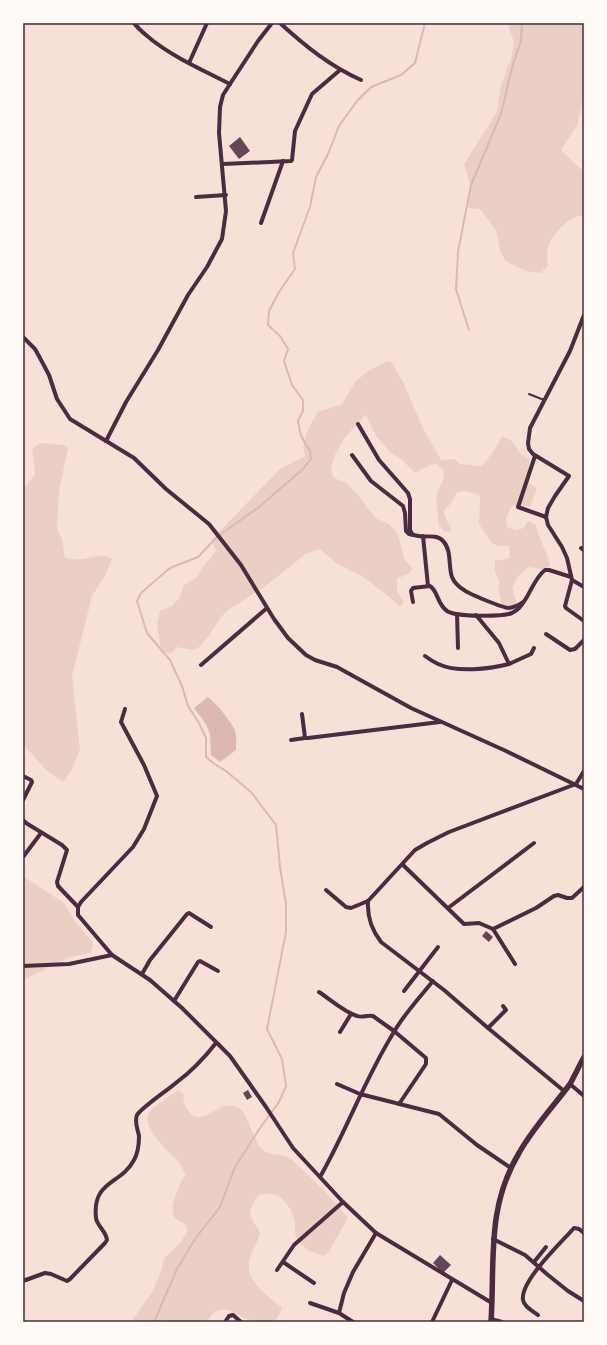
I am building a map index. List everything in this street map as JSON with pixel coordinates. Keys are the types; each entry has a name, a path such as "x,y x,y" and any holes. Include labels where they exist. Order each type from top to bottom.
{"main road":[{"path":"491,1320 493,1239 499,1204 511,1168 519,1152 570,1084 584,1057"}],"street":[{"path":"134,23 137,28 163,48 188,63 230,84"},
{"path":"188,63 207,23"},
{"path":"106,441 126,402 222,239 226,211 226,195 219,133 220,107 223,96 230,84 272,23"},
{"path":"280,23 299,41 321,58 340,70 361,80"},
{"path":"223,164 289,162 292,160 295,131 312,94 340,70"},
{"path":"261,223 283,161"},
{"path":"196,197 226,195"},
{"path":"584,315 570,350 530,428 528,440 529,449 536,456 569,476 548,508 546,517 548,525 567,558 572,578 565,606 584,621"},
{"path":"23,337 35,349 49,375 57,398 70,419 134,458 166,490 209,524 241,565 267,608 288,638 306,655 344,670 411,708 506,750 584,789"},
{"path":"358,424 379,460 408,493 411,505 410,530 413,535"},
{"path":"352,455 371,481 403,506 406,531 408,534 438,538 444,541 448,553 452,576 455,582 464,590 503,607 512,607 524,602"},
{"path":"536,456 518,506 546,517"},
{"path":"423,536 428,586"},
{"path":"413,602 411,591 413,588 428,586 434,589 438,601 450,612 476,615 513,613 524,602 540,575 545,570 572,578 584,587"},
{"path":"201,665 267,608"},
{"path":"457,614 458,648"},
{"path":"476,615 499,643 509,664"},
{"path":"546,634 570,650 575,649 584,640"},
{"path":"425,656 438,664 457,668 490,668 509,664 530,654 534,648"},
{"path":"125,709 121,722 144,765 157,796 144,828 133,847 81,902 78,907 78,915 112,955 150,980 174,1001 230,1056 293,1148 343,1202 376,1233 492,1303"},
{"path":"302,714 305,738"},
{"path":"291,740 441,722"},
{"path":"326,890 346,907 351,908 368,901 415,850 449,832 532,802 576,784 584,771"},
{"path":"23,776 32,782 23,800"},
{"path":"23,820 41,833 62,845 67,850 56,882 78,907"},
{"path":"23,857 41,833"},
{"path":"448,908 534,843"},
{"path":"403,864 464,924 479,923 493,929 515,964"},
{"path":"493,929 536,908 554,896 558,895 572,898 584,887"},
{"path":"368,901 369,919 374,932 381,942 433,981 564,1091"},
{"path":"142,974 150,960 187,914 189,913 211,927"},
{"path":"404,991 438,947"},
{"path":"23,966 69,964 112,955"},
{"path":"174,1001 198,962 203,962 218,971"},
{"path":"320,1177 335,1150 360,1094 394,1031 433,981"},
{"path":"320,992 352,1014 359,1017 368,1015 373,1016 423,1055 426,1064 399,1104"},
{"path":"488,1028 506,1010 503,1006"},
{"path":"340,1032 352,1014"},
{"path":"23,1281 45,1273 67,1281 107,1240 96,1221 95,1204 105,1186 124,1173 131,1166 135,1158 139,1136 136,1121 137,1115 143,1108 179,1081 216,1043"},
{"path":"337,1084 360,1094 442,1115 477,1145 511,1168"},
{"path":"570,1084 584,1096"},
{"path":"277,1270 294,1245 343,1202"},
{"path":"538,1315 525,1305 523,1298 528,1282 539,1267 574,1228 584,1232"},
{"path":"338,1313 344,1293 353,1272 376,1233"},
{"path":"493,1239 517,1250 534,1262 568,1291 584,1301"},
{"path":"534,1262 546,1248"},
{"path":"283,1262 314,1283"},
{"path":"432,1322 452,1280"},
{"path":"310,1303 338,1313 353,1322"},
{"path":"225,1322 229,1316 233,1316 241,1322"},
{"path":"491,1320 502,1322"}],"lane":[{"path":"529,394 544,400"}],"shaded area":[{"path":"507,23 584,23 584,91 578,124 561,150 584,172 584,215 571,219 555,234 548,247 548,265 541,273 526,271 505,261 500,250 496,230 480,209 468,208 470,184 464,164 497,112 500,90 508,65 511,61 514,42"},
{"path":"387,361 392,363 404,384 423,428 441,460 454,459 460,464 482,466 493,452 502,436 511,440 521,454 529,459 529,483 537,489 530,506 512,506 506,518 507,527 516,530 524,528 527,522 530,521 536,525 550,565 543,569 529,567 518,576 512,588 518,606 517,608 512,611 508,611 504,610 502,607 498,585 500,582 495,572 495,561 510,558 509,546 497,546 491,542 479,524 480,496 469,492 457,492 451,503 444,511 451,529 450,532 444,531 439,526 436,500 438,490 443,480 444,471 437,464 430,465 417,472 414,472 401,459 390,452 376,436 365,415 343,440 334,457 331,470 333,477 346,482 377,519 389,524 398,534 404,559 413,569 409,573 397,579 397,592 403,600 403,604 400,606 365,578 337,564 320,549 306,554 264,587 228,610 200,647 191,650 177,647 172,653 161,653 157,624 160,611 172,606 179,598 184,585 197,577 202,568 216,551 211,540 280,469 305,456 305,438 309,427 318,412 342,404 355,382 368,371"},
{"path":"41,443 63,445 68,448 59,492 57,529 62,539 65,558 79,559 104,556 112,559 105,576 92,596 72,676 80,750 71,771 63,782 45,769 23,744 23,488 35,474 32,449"},
{"path":"208,697 227,717 236,733 236,750 220,762 211,755 210,734 206,724 194,708"},
{"path":"23,876 64,903 76,923 93,942 91,953 70,957 23,980"},
{"path":"178,1090 185,1096 183,1102 188,1110 193,1115 198,1117 202,1117 226,1106 241,1109 261,1148 268,1153 291,1159 324,1190 348,1218 328,1253 323,1256 300,1244 295,1235 294,1217 288,1206 281,1198 276,1195 265,1194 260,1195 256,1199 250,1214 260,1233 252,1251 249,1262 249,1270 255,1283 265,1294 282,1308 278,1318 274,1321 255,1322 228,1310 222,1310 217,1311 212,1315 207,1322 131,1322 152,1292 161,1272 164,1259 180,1243 187,1232 186,1225 174,1216 173,1212 176,1194 186,1175 177,1161 156,1138 147,1118 151,1110"}],"building":[{"path":"240,137 250,151 239,159 229,146"},
{"path":"486,931 493,937 489,942 482,936"},
{"path":"248,1090 252,1097 247,1100 243,1093"},
{"path":"440,1255 451,1265 443,1273 433,1263"}],"waterway":[{"path":"154,1322 177,1269 195,1239 220,1207 235,1167 279,1102 286,1086 282,1059 267,1029 286,932 286,904 280,867 276,825 251,792 226,771 206,757 206,738 199,723 188,706 182,686 170,660 147,633 137,601 141,593 170,568 198,557 217,537 259,507 303,469 311,459 310,451 301,436 298,421 303,411 303,400 292,385 284,361 288,349 280,336 268,325 269,311 279,292 295,269 293,253 310,207 316,177 328,154 339,126 357,101 371,87 401,75 415,63 425,23"},
{"path":"469,330 456,289 458,252 471,185 501,114 513,64 521,41 522,23"}]}
